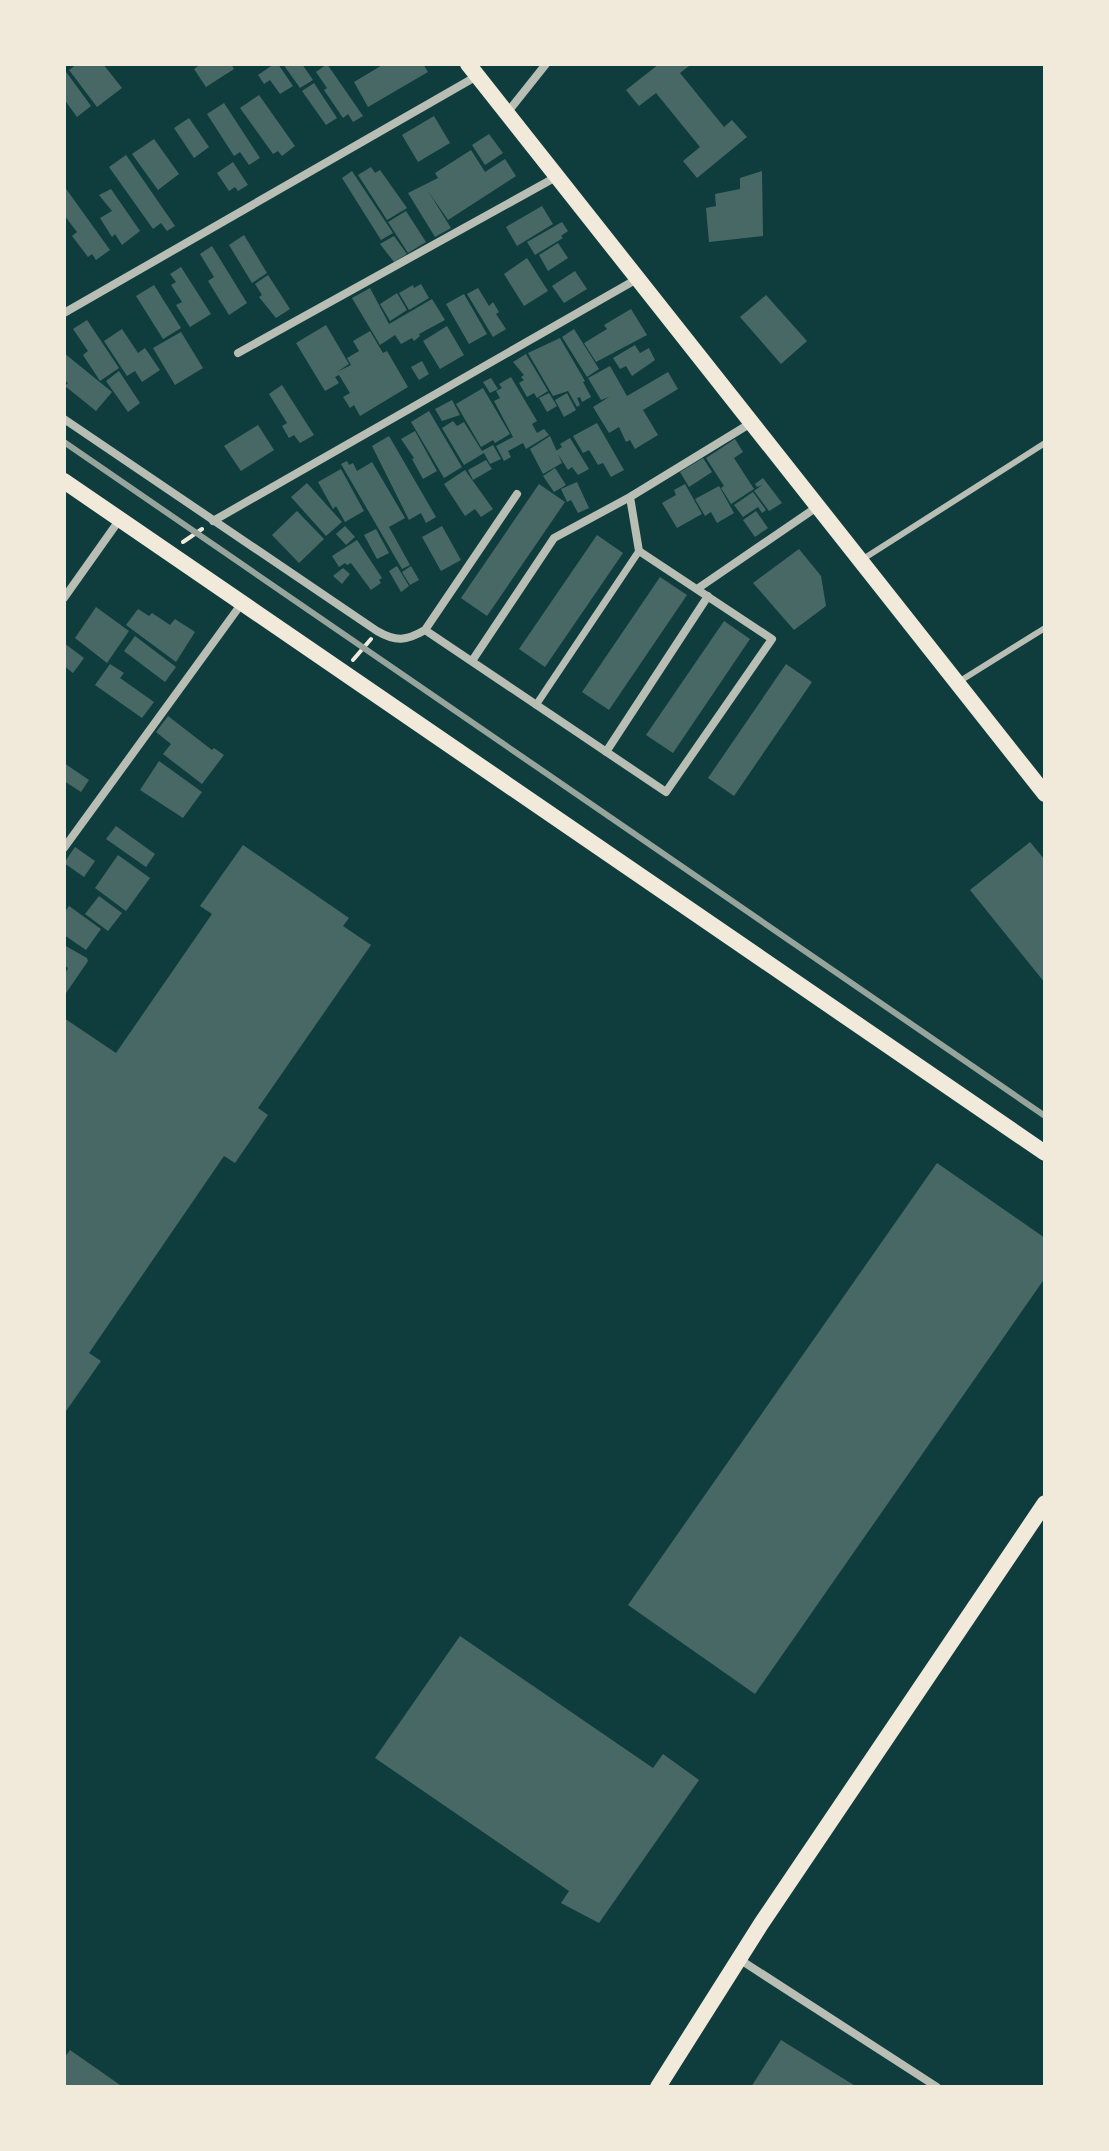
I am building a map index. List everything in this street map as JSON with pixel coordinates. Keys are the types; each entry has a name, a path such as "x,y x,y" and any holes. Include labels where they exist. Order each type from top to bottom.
{"main road":[{"path":"473,70 1045,794"},
{"path":"64,481 1045,1153"},
{"path":"658,2087 738,1958 1045,1503"}],"street":[{"path":"507,113 546,64"},
{"path":"64,313 473,70"},
{"path":"238,353 556,177"},
{"path":"213,521 637,279"},
{"path":"64,419 377,631 399,640 410,639 425,630 517,494"},
{"path":"472,661 554,538 630,497 751,423"},
{"path":"536,705 639,551 630,497"},
{"path":"697,589 817,507"},
{"path":"64,598 120,519"},
{"path":"425,630 666,792 772,639 639,551"},
{"path":"606,752 708,596"},
{"path":"64,848 242,603"},
{"path":"738,1958 937,2087"}],"lane":[{"path":"860,561 1045,443"},
{"path":"957,682 1045,628"}],"path":[{"path":"168,552 213,521"},
{"path":"343,672 377,631"}],"building":[{"path":"77,64 103,64 122,88 97,107 69,70"},
{"path":"201,64 231,64 234,69 206,87 194,69"},
{"path":"278,64 293,86 280,94 270,80 264,84 258,75"},
{"path":"283,64 302,64 313,80 300,88"},
{"path":"327,64 363,116 353,122 348,114 343,118 324,90 327,88 316,72"},
{"path":"384,64 423,64 428,72 368,107 354,82"},
{"path":"659,64 687,64 689,66 680,73 724,127 732,120 747,137 697,178 683,161 700,147 656,93 639,106 626,90"},
{"path":"64,69 91,106 77,117 64,99"},
{"path":"314,83 337,118 326,125 302,91"},
{"path":"259,95 295,146 282,156 278,151 273,154 240,108"},
{"path":"224,103 260,158 249,165 240,152 234,156 207,114"},
{"path":"434,116 450,143 418,162 402,135"},
{"path":"189,118 209,147 194,158 174,128"},
{"path":"489,134 503,153 485,165 472,145"},
{"path":"154,139 179,174 158,190 132,154"},
{"path":"471,150 485,172 505,159 516,176 448,220 428,191 451,228 435,237 408,193 438,178 435,173"},
{"path":"126,155 175,226 167,231 161,223 153,229 109,167"},
{"path":"233,162 248,185 238,191 235,187 229,191 217,173"},
{"path":"371,167 375,173 380,170 407,208 387,220 358,175"},
{"path":"352,171 393,233 381,240 342,178"},
{"path":"762,171 763,236 709,242 706,208 716,206 715,194 740,189 740,178"},
{"path":"64,186 110,250 96,260 92,254 88,257 72,236 77,232 64,215"},
{"path":"111,189 140,231 122,245 115,234 112,237 100,218 112,211 99,195"},
{"path":"542,206 553,224 517,246 506,227"},
{"path":"406,211 426,242 408,253 388,222"},
{"path":"562,222 568,231 561,236 563,238 535,255 527,242"},
{"path":"244,235 267,273 252,283 229,245"},
{"path":"394,236 407,254 394,262 380,244"},
{"path":"558,243 568,258 548,271 539,255"},
{"path":"212,246 247,303 229,315 208,281 214,277 200,254"},
{"path":"527,258 548,291 524,306 504,274"},
{"path":"181,267 211,314 190,327 176,305 182,302 171,285 176,282 170,274"},
{"path":"575,271 587,289 564,303 552,286"},
{"path":"268,275 290,309 276,318 259,297 262,295 255,284"},
{"path":"421,284 429,298 409,310 399,293"},
{"path":"154,285 181,328 163,339 136,296"},
{"path":"370,288 389,324 432,299 445,320 419,334 414,341 412,338 401,344 395,335 380,345 352,298"},
{"path":"478,288 489,306 493,302 499,312 496,314 506,329 493,337 467,294"},
{"path":"397,293 407,310 390,321 380,304"},
{"path":"464,294 487,334 469,344 446,304"},
{"path":"766,295 807,341 781,364 740,317"},
{"path":"631,309 647,335 596,362 584,343 607,329 604,325"},
{"path":"87,320 119,368 100,381 83,355 88,351 73,329"},
{"path":"326,325 349,364 337,372 351,365 347,358 359,351 353,341 370,331 383,353 387,351 408,387 360,416 354,405 350,408 343,397 350,393 339,375 335,377 339,383 325,391 296,343"},
{"path":"447,326 464,355 440,369 423,341"},
{"path":"122,329 138,353 145,348 160,370 142,382 135,371 127,376 104,341"},
{"path":"574,329 599,369 587,377 562,337"},
{"path":"181,332 203,368 175,385 153,348"},
{"path":"560,338 591,397 582,402 580,397 577,398 580,405 577,407 568,391 553,396 528,353"},
{"path":"635,345 640,353 649,348 655,360 632,376 626,366 620,369 613,358"},
{"path":"64,353 112,392 96,411 65,386 68,383 64,380"},
{"path":"526,354 548,391 537,398 534,393 527,397 519,383 524,380 521,377 524,375 513,362"},
{"path":"422,361 429,374 419,380 411,367"},
{"path":"610,366 627,396 668,372 678,389 643,410 658,435 635,449 630,440 626,442 619,427 609,433 593,407 609,397 601,400 588,378"},
{"path":"119,371 140,403 128,412 106,381"},
{"path":"511,377 537,421 532,424 537,433 544,429 549,435 526,449 523,443 508,451 511,457 504,461 496,446 513,437 494,401 500,398 496,391 502,388 499,384"},
{"path":"491,378 498,389 490,393 483,382"},
{"path":"282,385 314,435 300,443 294,435 289,438 282,426 287,423 269,394"},
{"path":"483,388 510,434 481,447 456,404"},
{"path":"549,393 557,406 547,412 539,398"},
{"path":"567,393 576,410 564,417 555,400"},
{"path":"452,400 460,415 442,421 435,409"},
{"path":"429,411 462,467 444,478 411,422"},
{"path":"453,421 457,426 464,422 482,451 493,445 501,459 490,464 484,453 464,465 442,428"},
{"path":"597,423 624,470 611,477 603,463 598,465 589,450 583,453 573,436"},
{"path":"258,425 274,450 241,471 224,446"},
{"path":"415,431 437,471 423,479 401,439"},
{"path":"389,436 436,517 426,523 421,513 409,520 372,446"},
{"path":"550,436 562,463 543,474 530,449"},
{"path":"570,438 589,469 578,475 572,467 568,470 556,451 562,447 560,444"},
{"path":"735,439 743,452 734,458 754,489 731,504 721,488 724,486 706,458"},
{"path":"703,458 712,472 689,487 680,472"},
{"path":"486,460 492,469 473,480 468,470"},
{"path":"347,461 349,465 353,463 357,471 372,462 405,518 389,527 410,565 402,569 341,464"},
{"path":"555,468 566,485 554,492 543,476"},
{"path":"341,469 364,511 345,522 336,506 333,509 318,482"},
{"path":"465,470 493,509 481,517 475,509 465,516 444,484"},
{"path":"763,478 782,503 769,511 754,491 762,485 757,487 755,484"},
{"path":"577,482 589,508 578,513 571,500 567,502 561,489"},
{"path":"307,483 342,522 326,536 291,497"},
{"path":"539,484 565,502 487,616 461,598"},
{"path":"685,484 702,514 677,528 662,503 676,495 674,490"},
{"path":"719,486 734,513 717,523 711,512 705,516 695,499"},
{"path":"753,492 766,510 762,513 758,507 743,517 734,505"},
{"path":"297,511 324,539 299,563 272,535"},
{"path":"756,511 768,528 755,537 743,520"},
{"path":"345,526 355,537 346,545 336,534"},
{"path":"442,526 461,560 441,571 422,537"},
{"path":"376,529 389,553 377,559 364,535"},
{"path":"597,535 623,553 545,667 519,649"},
{"path":"357,540 382,578 379,580 381,583 371,590 351,563 339,567 332,556"},
{"path":"799,549 821,576 826,606 794,630 753,583"},
{"path":"397,566 409,586 401,592 389,571"},
{"path":"411,566 419,580 410,585 402,572"},
{"path":"343,568 350,574 342,584 333,576"},
{"path":"660,577 687,595 609,710 582,692"},
{"path":"96,607 129,631 107,663 75,638"},
{"path":"138,609 149,616 152,613 170,625 175,619 195,632 176,662 126,625"},
{"path":"724,621 750,639 673,753 646,735"},
{"path":"135,636 176,667 165,682 124,651"},
{"path":"64,643 84,658 73,673 64,666"},
{"path":"110,664 124,673 120,678 154,702 142,718 95,685"},
{"path":"786,664 812,682 734,796 708,778"},
{"path":"168,716 212,750 214,748 224,755 202,784 163,754 171,744 156,732"},
{"path":"159,761 202,792 183,818 140,790"},
{"path":"64,763 89,780 81,792 64,781"},
{"path":"116,826 155,854 146,867 106,839"},
{"path":"1030,842 1045,860 1045,983 970,890"},
{"path":"243,845 349,918 343,926 371,945 258,1108 268,1115 235,1163 224,1156 89,1353 101,1361 64,1414 64,1018 116,1053 212,914 200,906"},
{"path":"75,847 95,861 84,877 64,863"},
{"path":"118,855 150,878 126,911 95,888"},
{"path":"99,896 122,913 108,931 85,914"},
{"path":"69,906 101,929 86,950 64,935 64,913"},
{"path":"64,945 88,961 64,996 64,976 68,968 64,965"},
{"path":"937,1163 1045,1238 1045,1278 755,1694 628,1605"},
{"path":"460,1636 653,1768 663,1754 699,1780 599,1923 561,1903 569,1891 375,1758"},
{"path":"781,2040 857,2087 751,2087"},
{"path":"70,2050 123,2087 64,2087 64,2058"}],"railway":[{"path":"64,442 1045,1116"}]}
